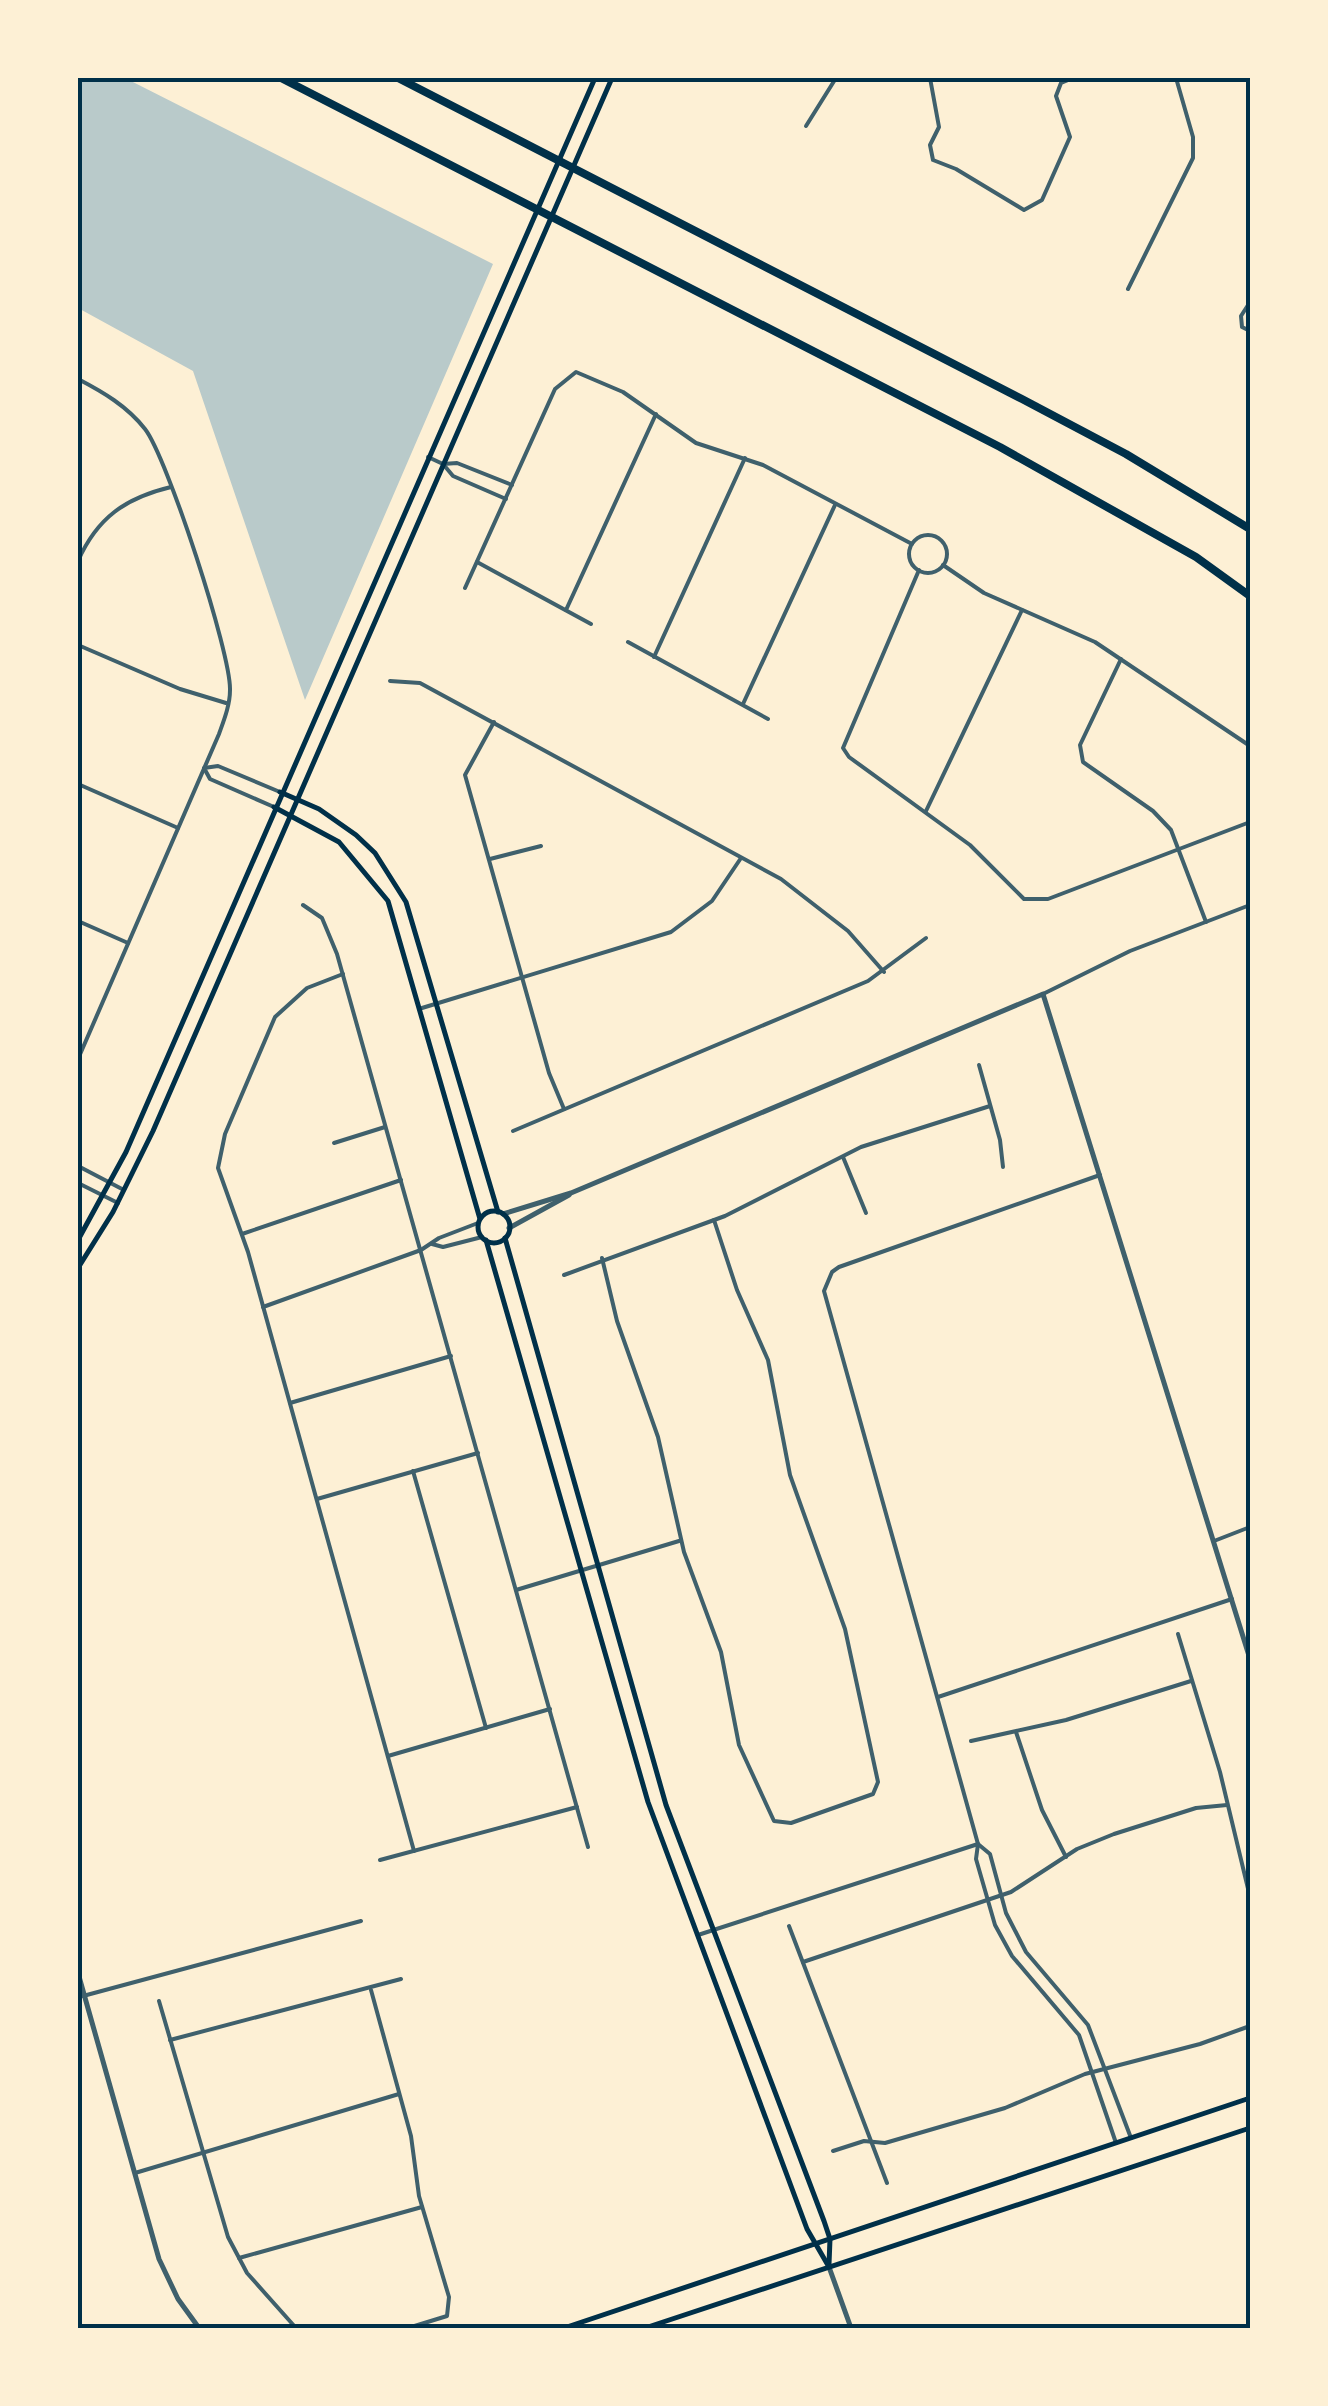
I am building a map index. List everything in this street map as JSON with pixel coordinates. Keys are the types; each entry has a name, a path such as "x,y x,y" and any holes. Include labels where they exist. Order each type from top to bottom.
{"highway":[{"path":"280,78 1000,447 1196,557 1250,596"},
{"path":"398,78 1039,408 1250,529"}],"main road":[{"path":"78,1240 110,1182 595,78"},
{"path":"78,1268 125,1190 293,815 612,78"},
{"path":"280,792 356,834 396,883 416,925 500,1213 509,1228 505,1238 648,1802 813,2244 829,2267"},
{"path":"274,807 339,842 374,879 398,925 484,1239 661,1788 830,2239 829,2267"},
{"path":"479,1221 500,1213"},
{"path":"484,1239 505,1238"},
{"path":"564,2328 1250,2098"},
{"path":"645,2328 1250,2128"}],"street":[{"path":"806,126 836,78"},
{"path":"930,78 940,128 930,145 931,156 1018,208 1042,200 1070,138 1056,96 1059,87 1072,78"},
{"path":"1128,289 1193,158 1192,136 1176,78"},
{"path":"1250,302 1241,321 1250,331"},
{"path":"465,588 556,389 576,372 623,392 696,443 744,458 912,544"},
{"path":"78,379 108,395 136,418 157,448 224,648 228,703 204,768 78,1058"},
{"path":"566,610 656,414"},
{"path":"428,457 443,464 453,476 506,499"},
{"path":"654,657 744,458"},
{"path":"443,464 458,463 512,486"},
{"path":"78,561 94,530 117,507 172,486"},
{"path":"743,704 836,503"},
{"path":"924,536 938,538 946,551 943,565 932,572 919,570 910,559 912,544 924,536"},
{"path":"477,562 591,624"},
{"path":"943,565 971,586 1080,633 1250,746"},
{"path":"919,570 843,748 849,757 926,811 1032,902 1250,822"},
{"path":"926,811 1022,610"},
{"path":"628,642 768,718"},
{"path":"78,645 190,693 228,703"},
{"path":"1121,658 1080,745 1080,754 1089,767 1164,821 1179,848 1206,922"},
{"path":"390,681 420,683 742,857 810,900 848,931 884,972"},
{"path":"494,722 465,775 564,1109"},
{"path":"204,768 218,766 280,792"},
{"path":"204,768 210,779 274,807"},
{"path":"78,784 178,828"},
{"path":"490,860 542,846"},
{"path":"422,1008 671,932 712,901 742,857"},
{"path":"509,1228 571,1193 1043,994 1130,951 1250,905"},
{"path":"304,906 322,918 343,974 588,1846"},
{"path":"78,921 128,943"},
{"path":"513,1131 884,972 926,938"},
{"path":"343,974 307,988 275,1017 231,1116 218,1168 264,1308 414,1851"},
{"path":"1043,994 1250,1659"},
{"path":"979,1066 1003,1167"},
{"path":"564,1274 714,1220 842,1155 990,1106"},
{"path":"334,1143 386,1126"},
{"path":"842,1155 866,1213"},
{"path":"78,1166 125,1190"},
{"path":"1100,1175 840,1268 826,1282 827,1314 978,1844 976,1859 987,1900 1012,1956 1070,2022 1094,2072 1116,2142"},
{"path":"242,1234 401,1180"},
{"path":"78,1183 118,1203"},
{"path":"500,1213 571,1193"},
{"path":"602,1258 617,1321 658,1437 680,1540 722,1652 739,1745 756,1788 780,1824 866,1797 877,1789 845,1629 792,1485 768,1360 736,1290 714,1220"},
{"path":"264,1308 421,1250 479,1221"},
{"path":"432,1244 443,1247 484,1239"},
{"path":"290,1403 451,1356"},
{"path":"317,1499 478,1453"},
{"path":"413,1471 486,1728"},
{"path":"1214,1541 1250,1527"},
{"path":"516,1590 680,1540"},
{"path":"936,1698 1232,1600"},
{"path":"1178,1634 1250,1896"},
{"path":"971,1740 1066,1720 1191,1681"},
{"path":"388,1756 550,1709"},
{"path":"1015,1730 1042,1810 1066,1857"},
{"path":"803,1962 1002,1895 1066,1857 1146,1823 1196,1808 1227,1805"},
{"path":"380,1860 577,1806"},
{"path":"698,1936 978,1844"},
{"path":"978,1844 990,1854 1026,1952 1078,2009 1106,2068 1131,2138"},
{"path":"84,1996 361,1921"},
{"path":"790,1926 888,2183"},
{"path":"78,1974 168,2280 198,2328"},
{"path":"170,2040 402,1979"},
{"path":"371,1990 400,2094 422,2206 449,2298 448,2312 440,2319 408,2328"},
{"path":"159,2001 224,2229 238,2258 296,2328"},
{"path":"833,2151 872,2140 885,2142 1005,2108 1094,2072 1200,2044 1250,2026"},
{"path":"135,2173 400,2094"},
{"path":"238,2258 422,2206"},
{"path":"829,2267 851,2328"}],"shaded area":[{"path":"78,78 125,78 493,264 305,700 193,371 78,308"}]}
